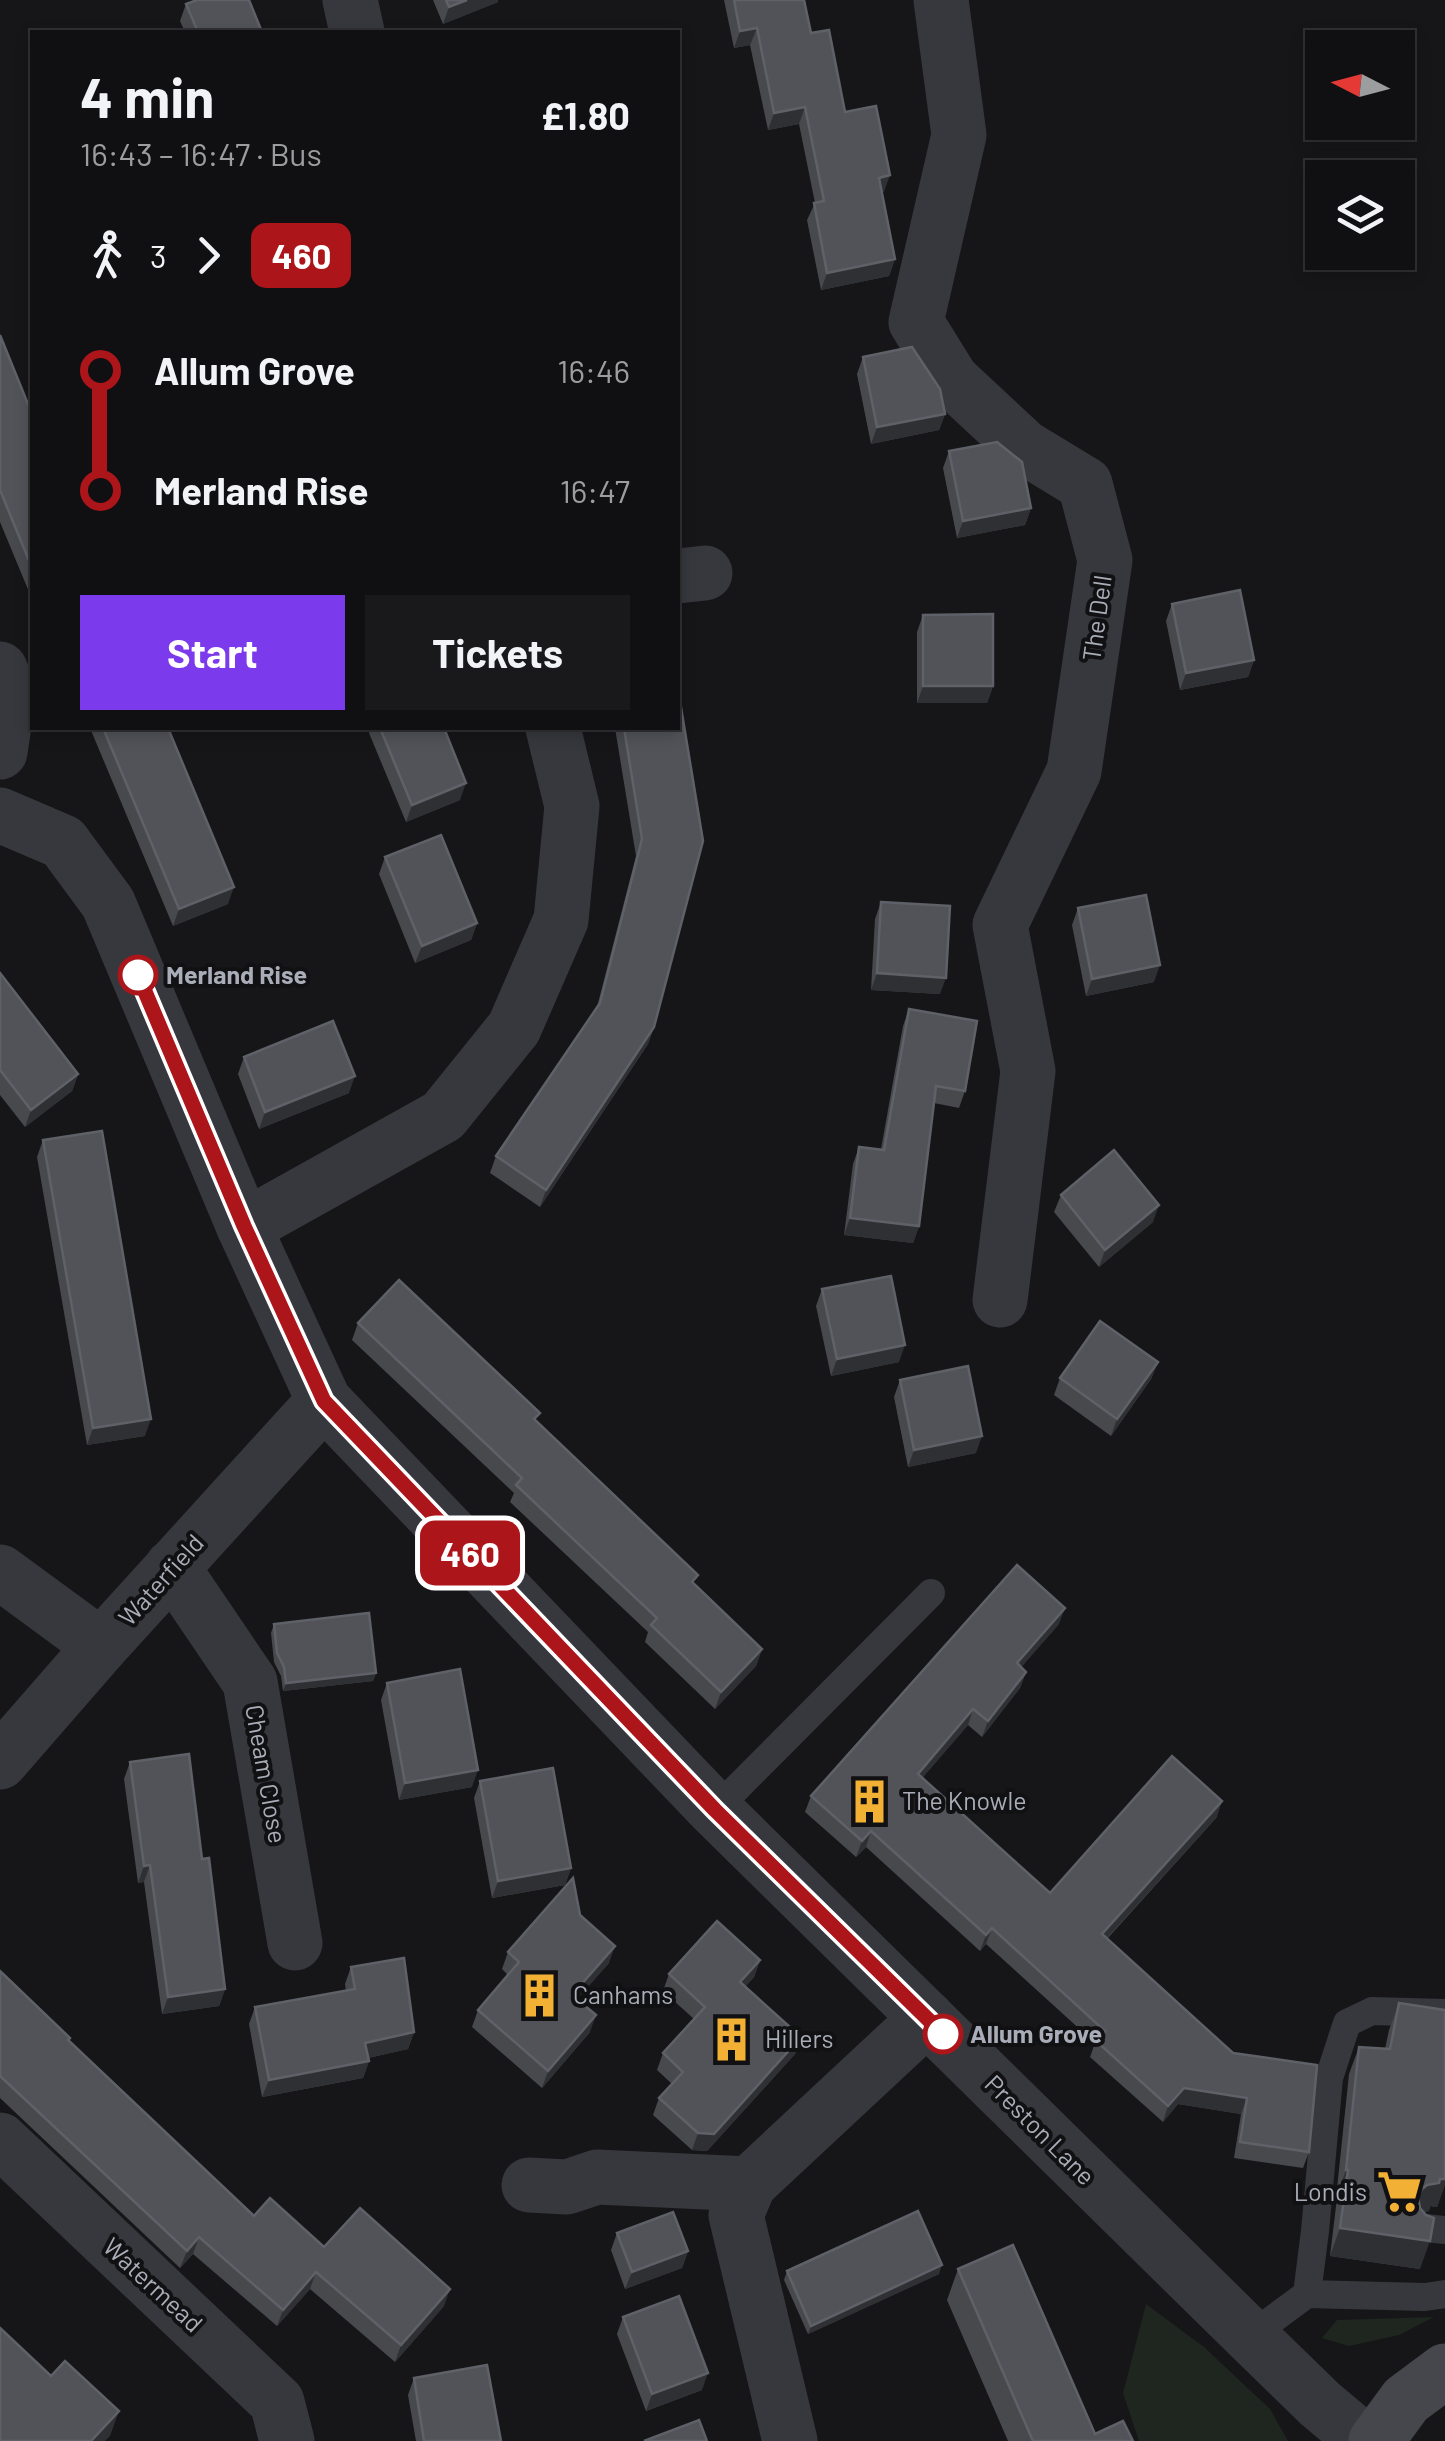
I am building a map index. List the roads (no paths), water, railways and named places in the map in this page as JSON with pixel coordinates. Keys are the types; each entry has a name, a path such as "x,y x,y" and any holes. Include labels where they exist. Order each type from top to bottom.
{"main road":[{"path":"1376,2441 1406,2400 1445,2370"}],"street":[{"path":"350,0 356,30"},
{"name":"The Dell","path":"941,0 959,135 916,322 952,380 1024,448 1085,484 1105,560 1074,772 1000,925 1028,1071 1000,1300"},
{"path":"0,669 9,691 0,752"},
{"path":"244,1226 443,1116 514,1028 561,920 572,806 553,730"},
{"name":"Preston Lane","path":"0,815 63,842 108,903 244,1226 324,1401 715,1810 1250,2336 1364,2441"},
{"name":"Waterfield","path":"0,1762 324,1401"},
{"name":"Cheam Close","path":"172,1567 250,1682 294,1944"},
{"path":"0,1572 101,1646"},
{"path":"790,2441 736,2215 749,2184 927,2018"},
{"name":"Watermead","path":"0,2140 276,2402 287,2441"},
{"path":"529,2185 567,2187 597,2178 749,2184"}],"lane":[{"path":"715,1810 931,1593"},
{"path":"1307,2294 1325,2224 1329,2078 1347,2024 1372,2011 1445,2013"},
{"path":"1250,2336 1307,2294 1445,2294"}],"place":[{"name":"Merland Rise","path":"138,975"},
{"name":"The Knowle","path":"869,1801"},
{"name":"Canhams","path":"540,1995"},
{"name":"Allum Grove","path":"943,2034"},
{"name":"Hillers","path":"732,2039"},
{"name":"Londis","path":"1400,2192"}]}
